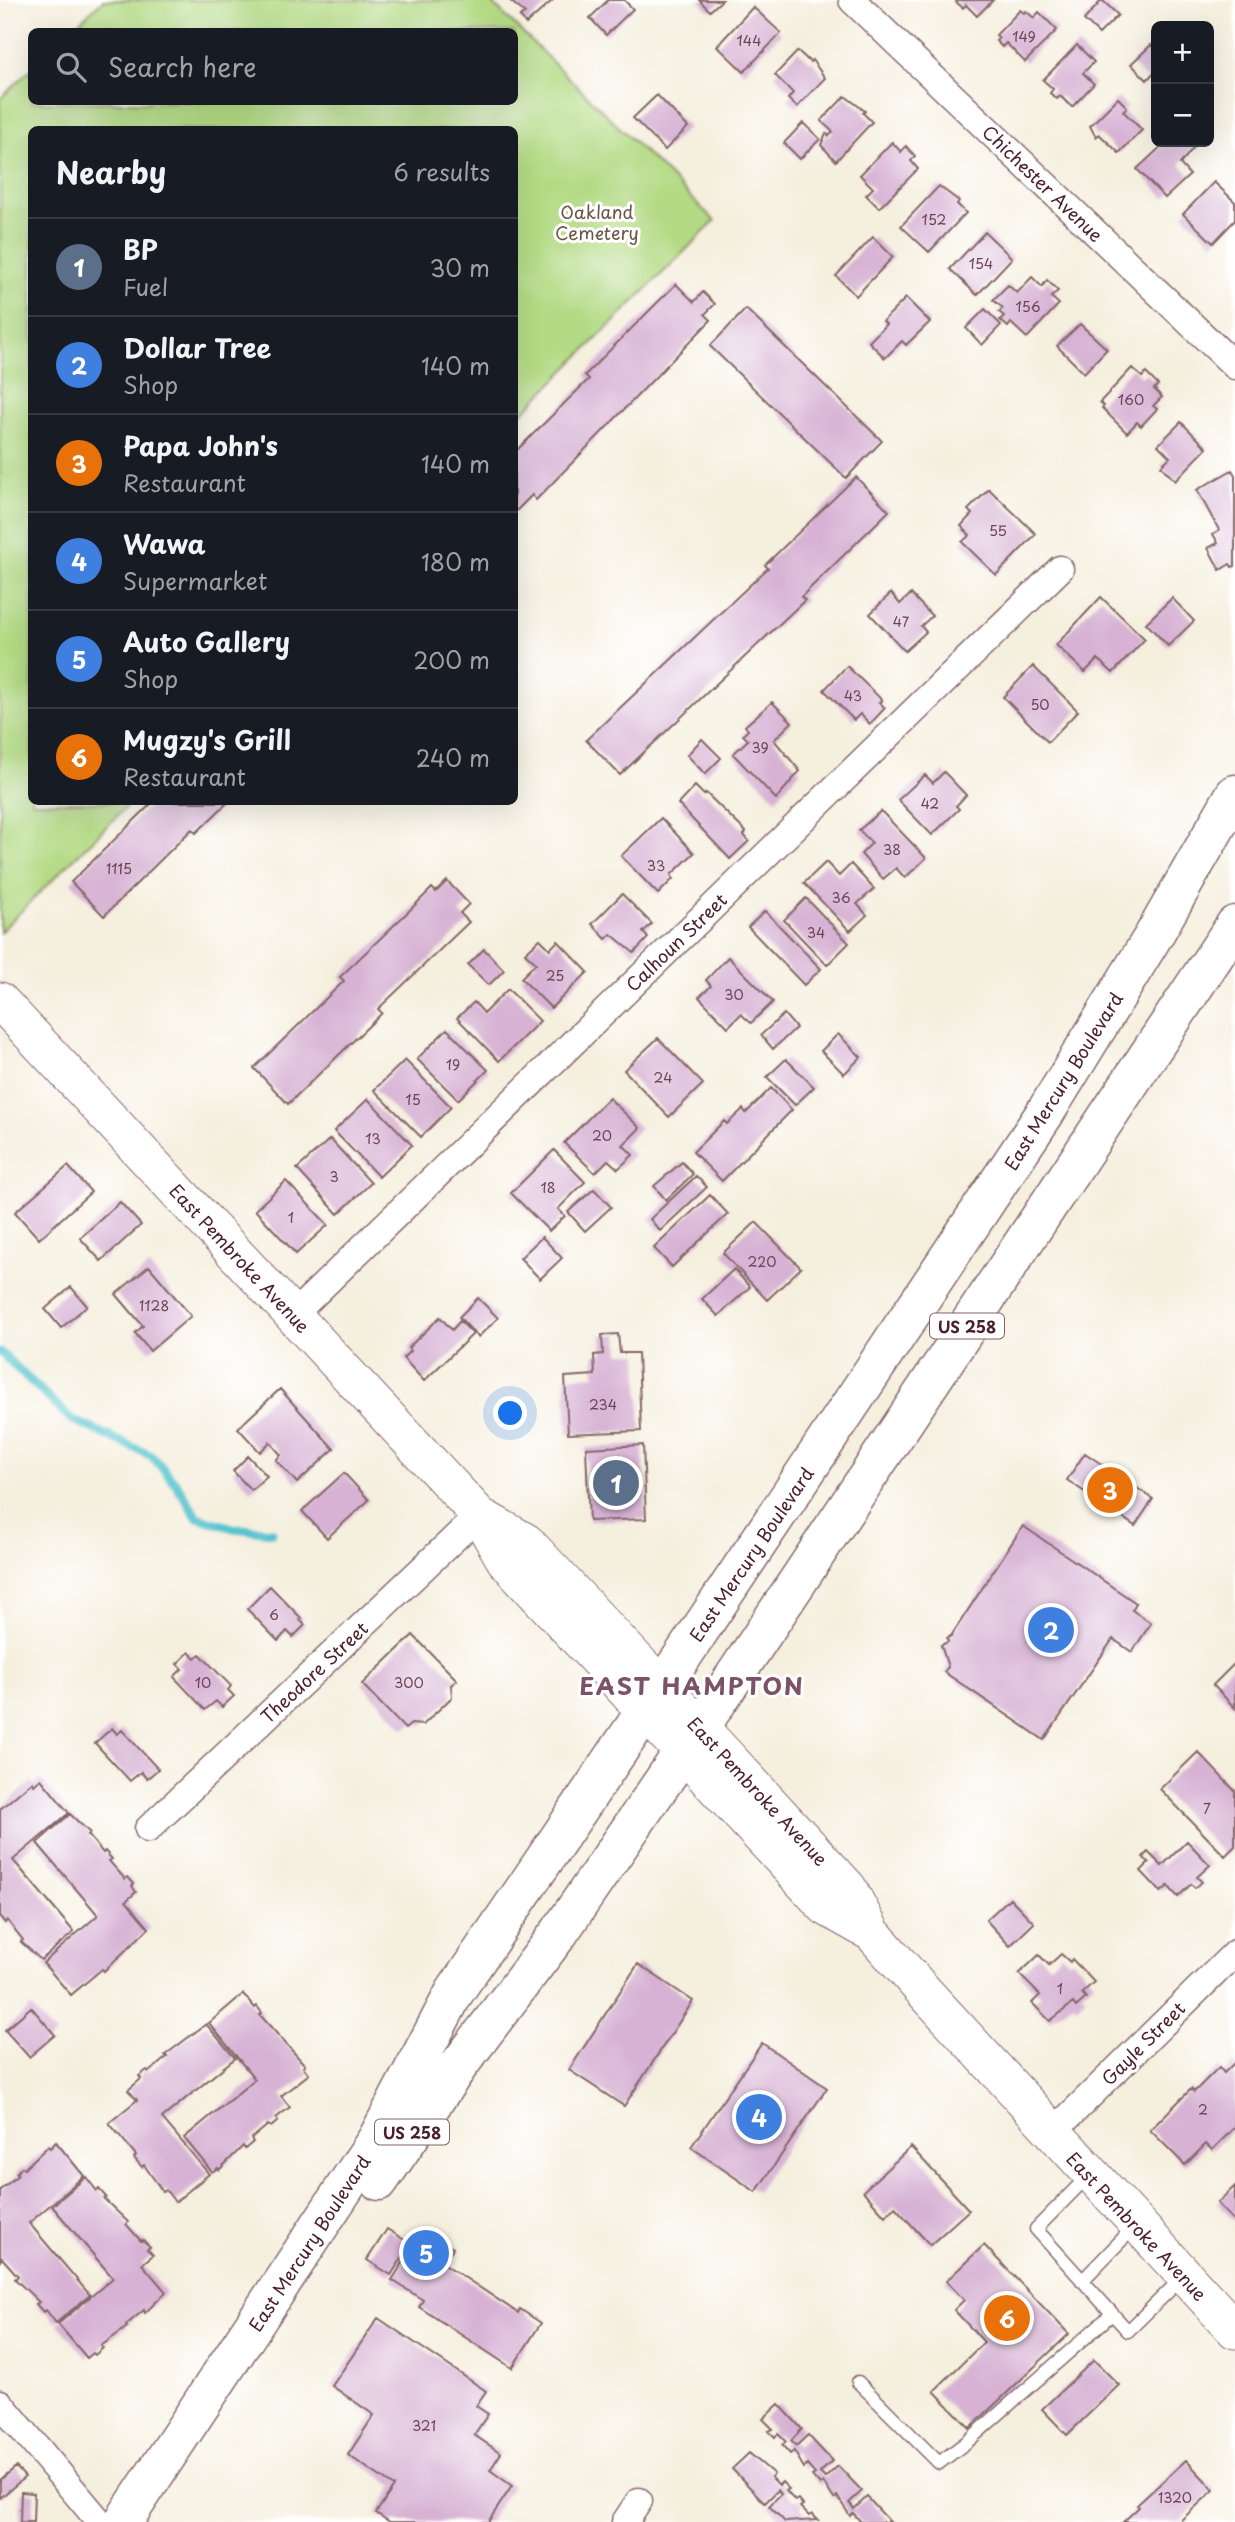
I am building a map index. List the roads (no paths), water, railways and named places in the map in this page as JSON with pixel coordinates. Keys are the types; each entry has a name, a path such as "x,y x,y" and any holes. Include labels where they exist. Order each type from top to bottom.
{"main road":[{"name":"East Mercury Boulevard","path":"123,2522 377,2139 454,1993 654,1699 1067,1079 1154,936 1235,794"},
{"name":"East Mercury Boulevard","path":"155,2522 416,2126 559,1933 692,1739 1235,925"},
{"name":"East Pembroke Avenue","path":"0,1001 479,1515 505,1560 654,1699 692,1739 848,1888 872,1933 1090,2175 1235,2330"}],"street":[{"name":"Chichester Avenue","path":"852,0 1235,366"},
{"name":"Calhoun Street","path":"293,1315 1060,569"},
{"name":"Theodore Street","path":"148,1829 479,1515"},
{"name":"Gayle Street","path":"1052,2133 1235,1953"},
{"path":"0,2403 100,2522"}],"lane":[{"path":"1090,2175 1035,2229 1112,2314 1128,2331 1184,2276"},
{"path":"1082,2280 1137,2225"},
{"path":"858,2382 939,2463 968,2441 1112,2314"}],"waterway":[{"path":"0,1352 71,1419 152,1456 177,1485 197,1517 233,1528 272,1532"}],"place":[{"name":"BP","path":"616,1483"},
{"name":"Papa John's","path":"1110,1490"},
{"name":"Dollar Tree","path":"1051,1630"},
{"name":"Wawa","path":"759,2117"},
{"name":"Auto Gallery","path":"426,2253"},
{"name":"Mugzy's Grill","path":"1007,2318"}],"district":[{"name":"EAST HAMPTON","path":"692,1685"}],"park label":[{"name":"Oakland Cemetery","path":"597,221"}]}
